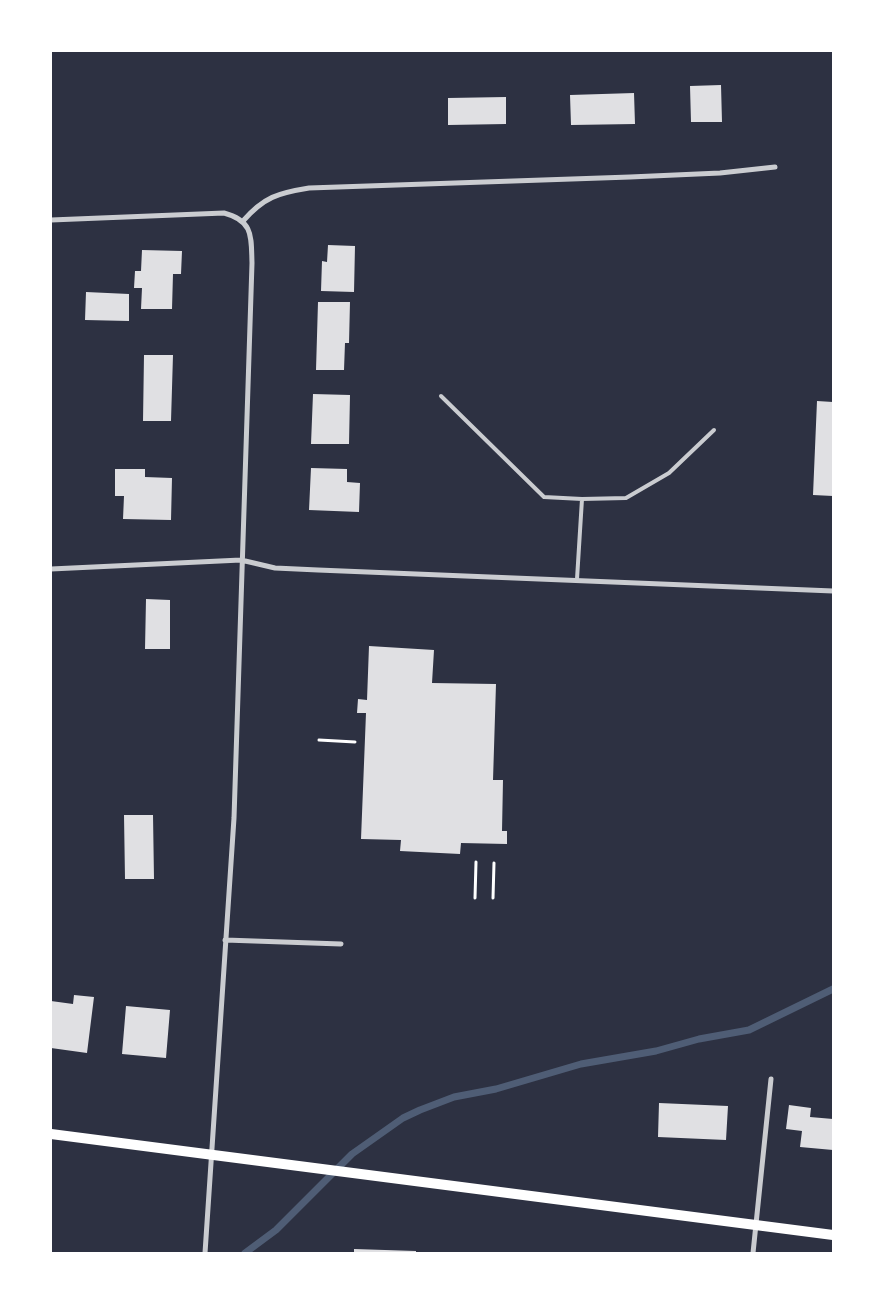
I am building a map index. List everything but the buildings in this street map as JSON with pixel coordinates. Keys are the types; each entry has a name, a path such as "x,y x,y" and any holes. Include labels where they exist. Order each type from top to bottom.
{"main road":[{"path":"51,1134 833,1235"}],"street":[{"path":"243,221 255,208 272,196 309,188 720,173 775,166"},
{"path":"51,220 224,213 236,216 243,221 251,235 252,263 234,818 204,1253"},
{"path":"51,569 241,560 275,568 833,590"},
{"path":"225,940 341,944"},
{"path":"753,1253 771,1080"}],"lane":[{"path":"441,396 544,497 582,499 626,498 669,473 714,430"},
{"path":"577,579 582,499"}],"path":[{"path":"320,740 355,742"},
{"path":"475,898 476,862"},
{"path":"493,898 494,862"}],"waterway":[{"path":"245,1253 276,1230 352,1154 403,1118 420,1110 454,1097 496,1089 581,1064 656,1051 699,1039 749,1030 833,989"}]}
